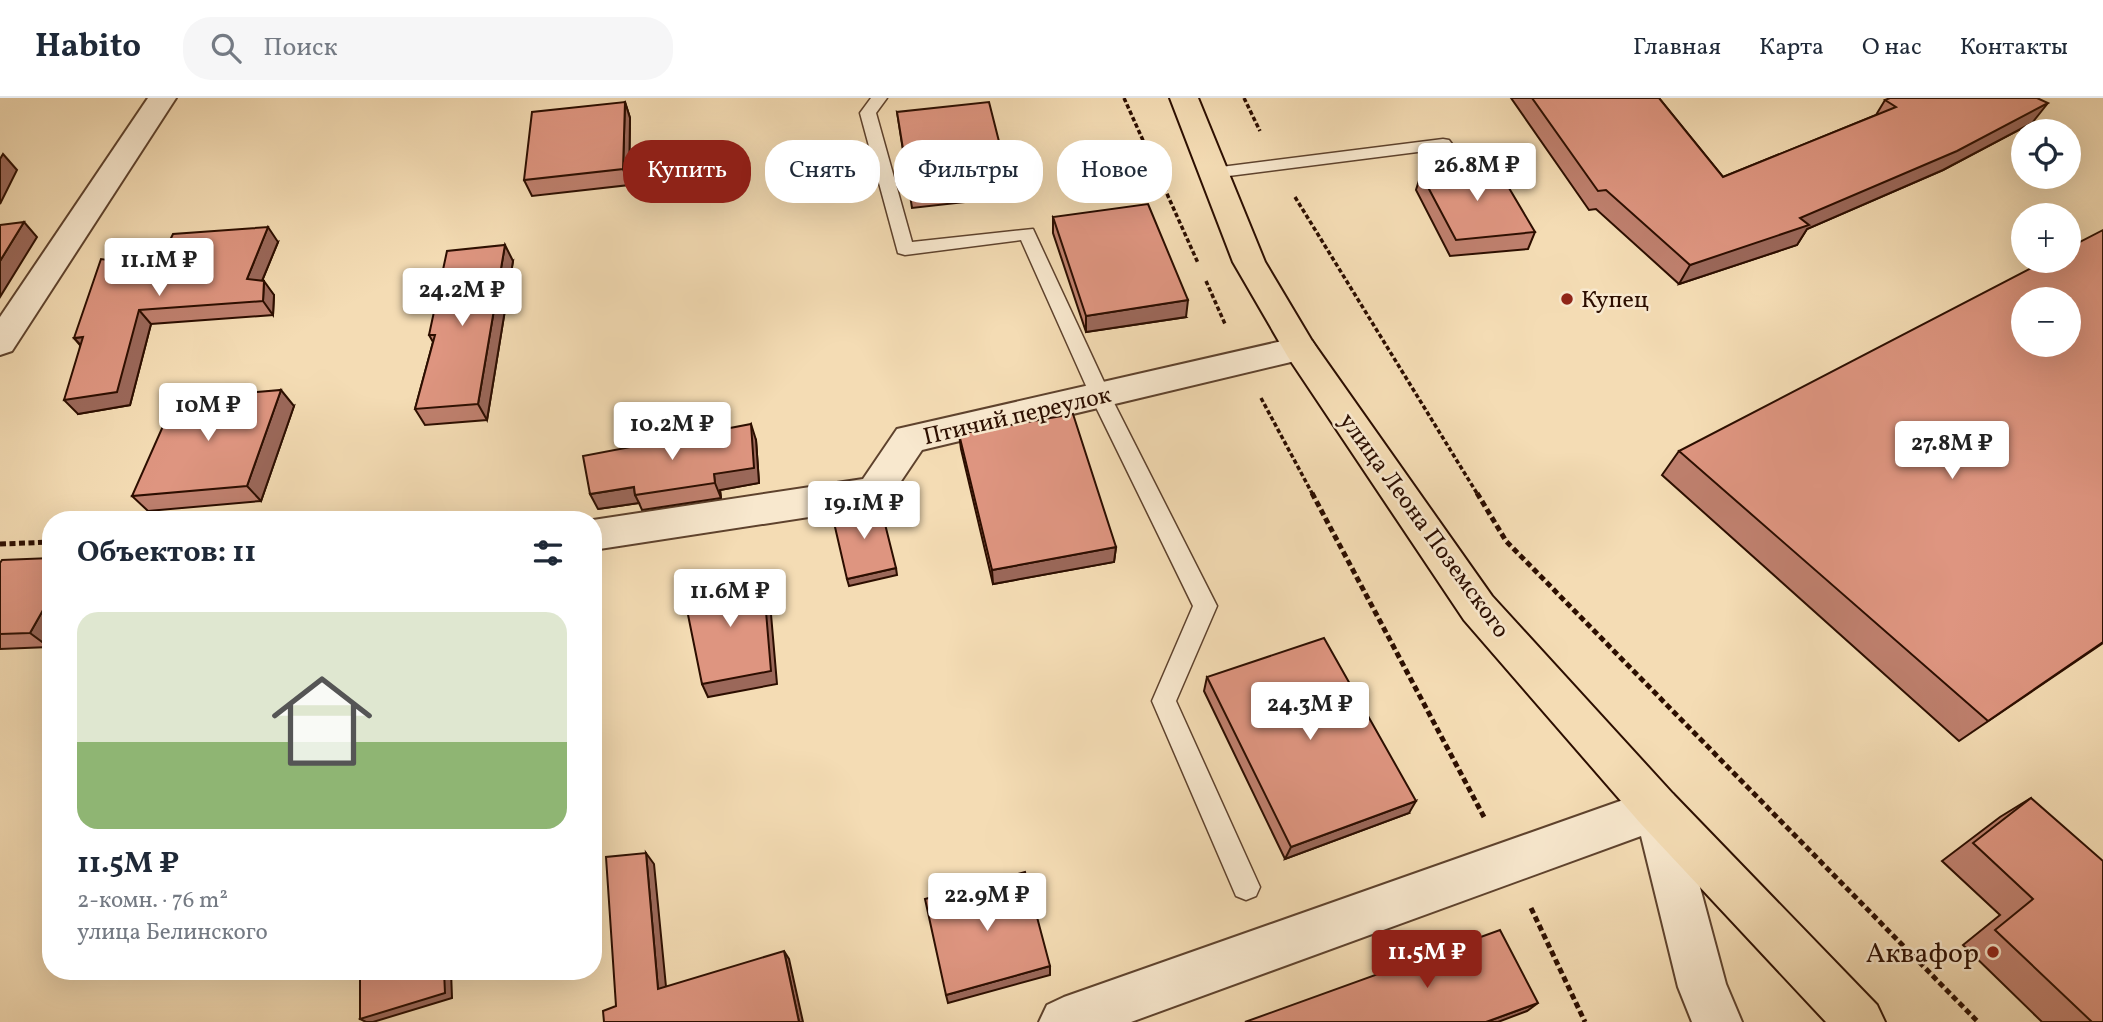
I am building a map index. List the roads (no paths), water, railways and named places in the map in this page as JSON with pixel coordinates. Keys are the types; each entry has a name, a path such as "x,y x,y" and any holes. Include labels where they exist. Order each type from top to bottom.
{"main road":[{"name":"улица Леона Поземского","path":"1184,98 1249,262 1300,349 1478,608 1657,809 1860,1022"}],"street":[{"path":"0,343 162,98"},
{"name":"Птичий переулок","path":"602,534 874,492 909,439 1101,397 1300,349"},
{"path":"1064,1022 1657,809 1702,988 1717,1022"}],"lane":[{"path":"879,98 868,113 905,249 1027,233 1101,397 1205,606 1164,701 1246,887"},
{"path":"1213,173 1443,144"}],"place":[{"name":"Купец","path":"1567,299"},
{"name":"Аквафор","path":"1993,952"}]}
